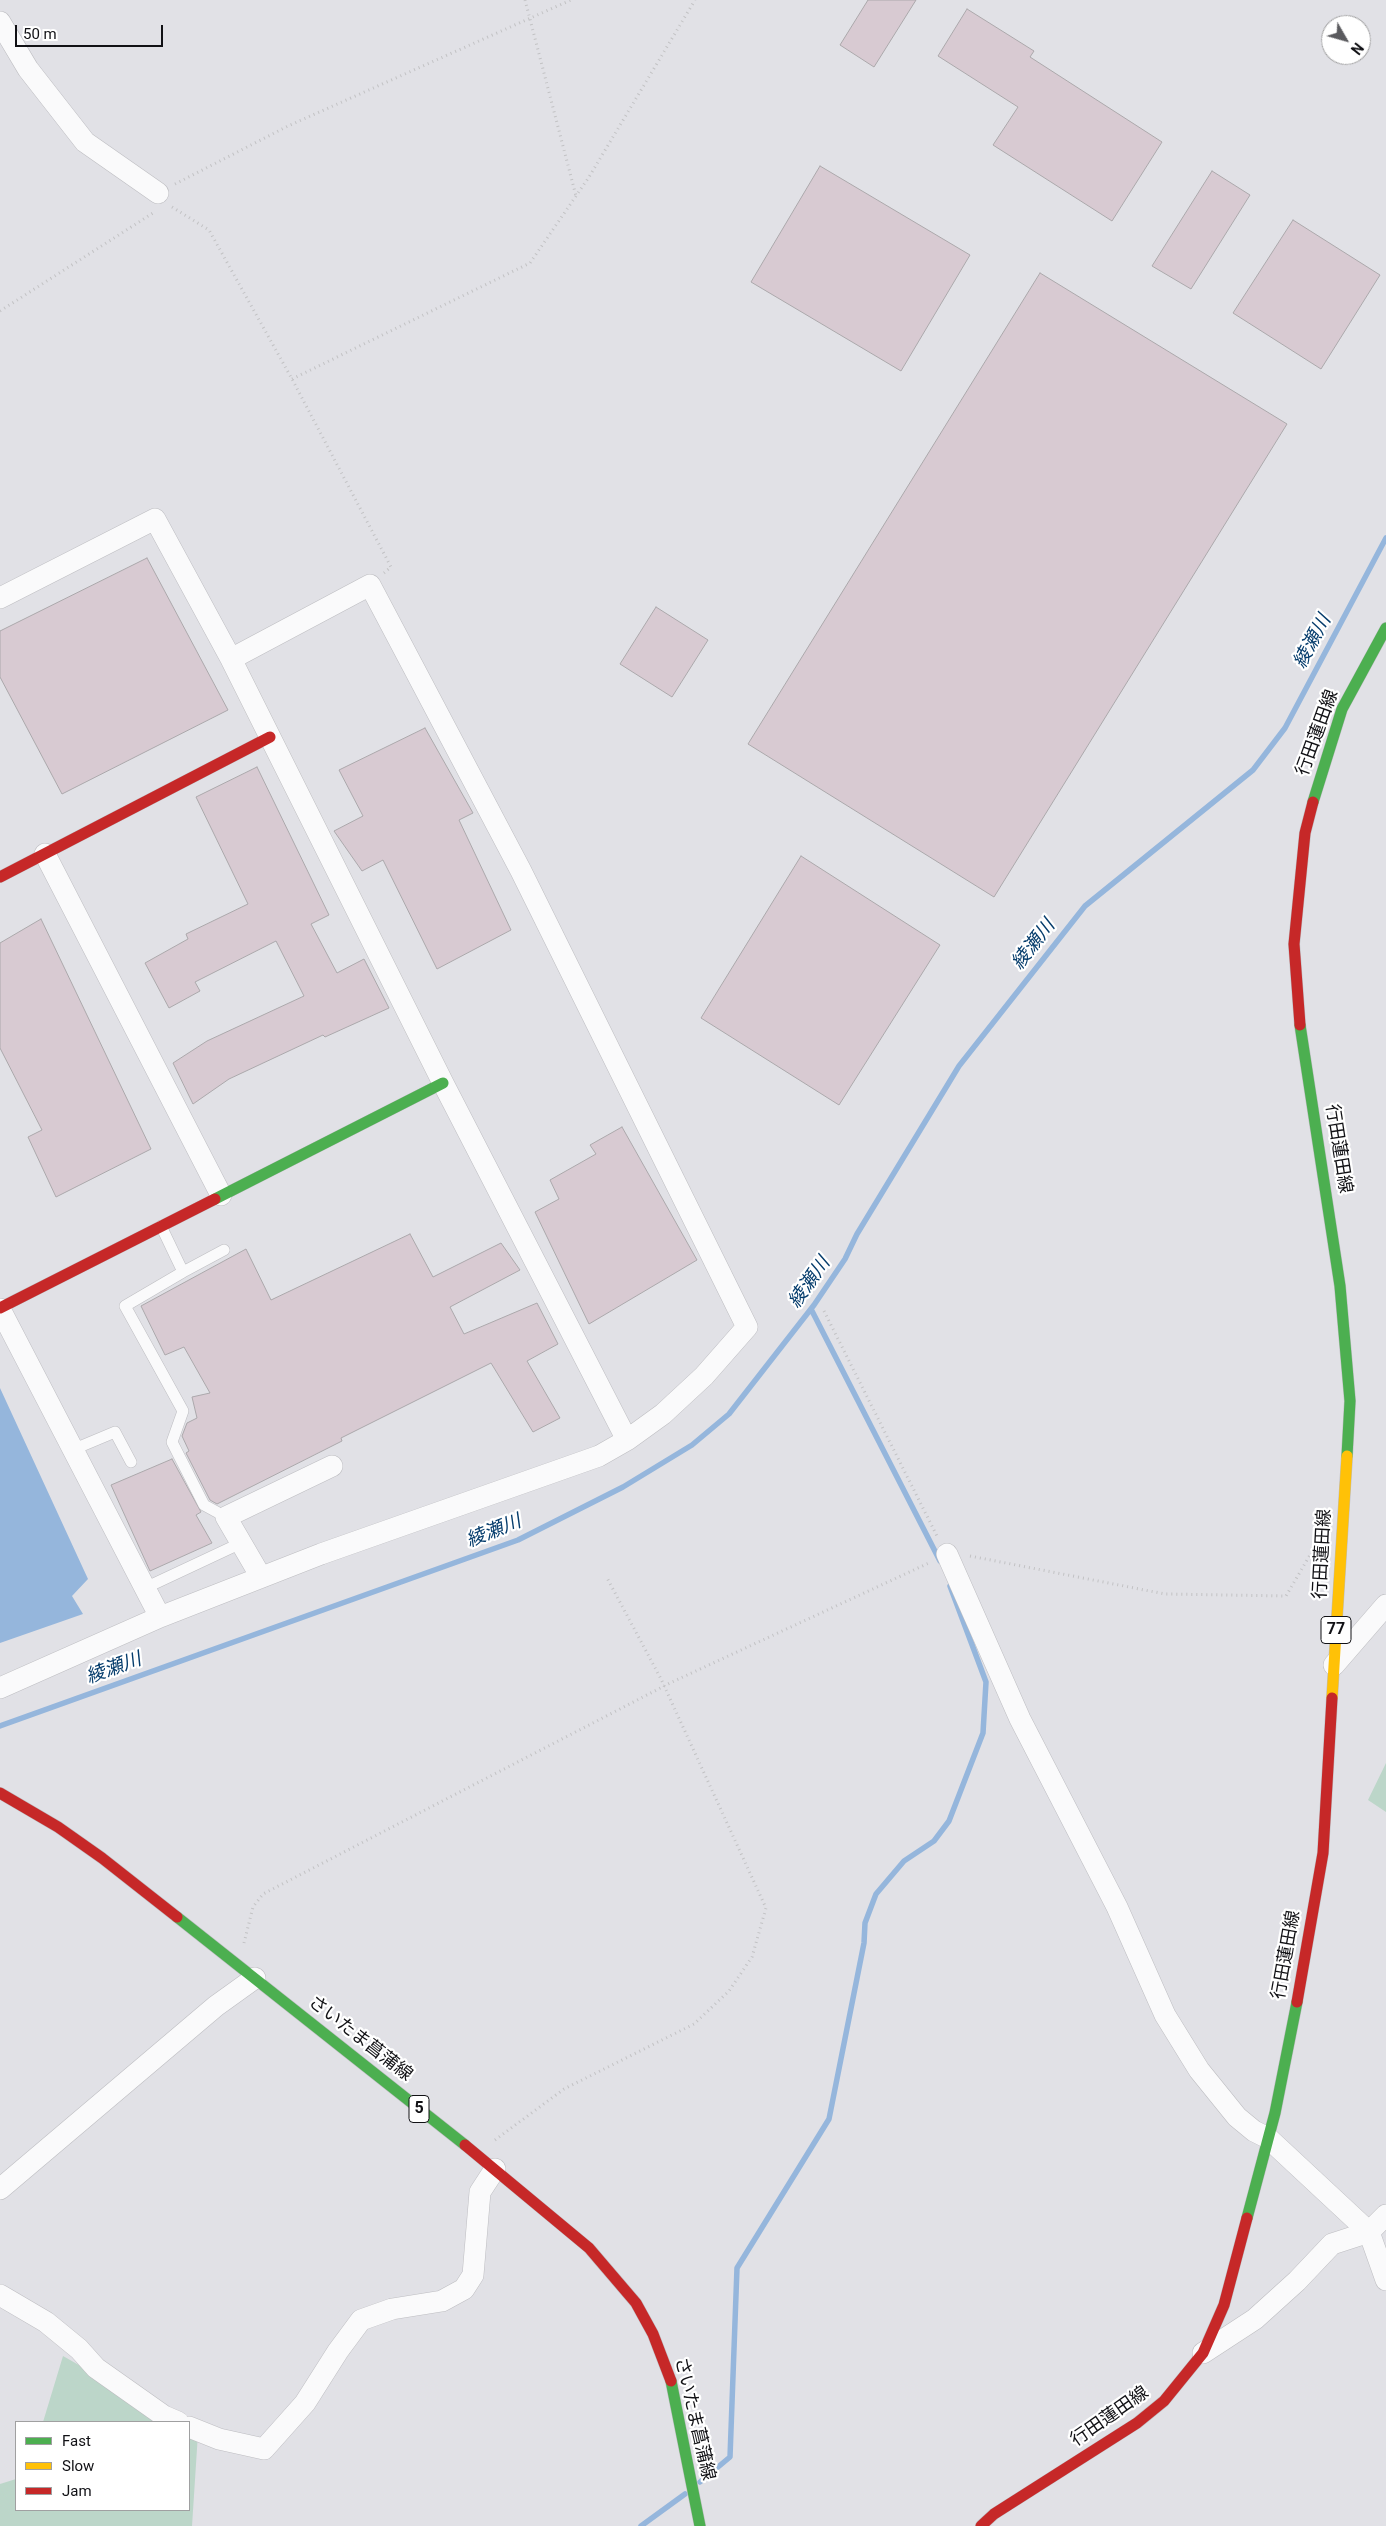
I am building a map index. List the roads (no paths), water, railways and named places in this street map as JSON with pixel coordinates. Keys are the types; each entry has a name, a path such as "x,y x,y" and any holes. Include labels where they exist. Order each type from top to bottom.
{"main road":[{"name":"行田蓮田線","path":"980,2526 994,2514 1137,2423 1164,2401 1203,2353 1224,2306 1268,2138 1302,1978 1323,1853 1350,1401 1340,1286 1298,1014 1294,944 1305,832 1319,778 1342,709 1386,628"},
{"path":"0,877 270,737"},
{"path":"0,1309 221,1195 443,1084"},
{"name":"さいたま菖蒲線","path":"0,1793 58,1827 102,1858 495,2169 590,2248 613,2273 636,2303 653,2334 670,2376 700,2526"}],"street":[{"path":"0,22 28,69 85,142 162,198"},
{"path":"0,598 155,520 231,659 443,1084 627,1440"},
{"path":"0,1688 160,1617 261,1577 600,1456 627,1440 663,1414 698,1382 747,1327 521,871 370,585 231,659"},
{"path":"45,854 221,1195"},
{"path":"0,1309 160,1617"},
{"path":"261,1577 226,1517 332,1466"},
{"path":"947,1554 1020,1719 1117,1907 1165,2015 1199,2070 1237,2117 1254,2131 1268,2138 1369,2232 1386,2280"},
{"path":"1334,1665 1386,1605"},
{"path":"0,2189 216,2006 247,1972"},
{"path":"190,2427 219,2439 264,2449 304,2403 361,2320 392,2309 442,2301 464,2289 473,2275 480,2192 495,2169"},
{"path":"1203,2353 1255,2319 1297,2281 1332,2244 1369,2232 1386,2215"},
{"path":"0,2295 46,2322 79,2349 96,2368 141,2401 176,2421"}],"lane":[{"path":"161,1226 184,1272"},
{"path":"224,1250 125,1306 183,1411 172,1442 204,1505 226,1517"},
{"path":"72,1450 115,1432 131,1462"},
{"path":"145,1588 241,1543"}],"water":[{"path":"0,1388 88,1579 72,1596 83,1614 0,1643"}],"waterway":[{"name":"綾瀬川","path":"0,1726 518,1540 623,1487 692,1445 729,1414 814,1305 845,1259 857,1234 959,1066 1085,906 1253,770 1285,728 1386,538"},
{"path":"811,1309 940,1561"},
{"path":"700,2482 730,2457 737,2268 829,2119 864,1943 865,1923 876,1894 904,1861 934,1841 949,1821 983,1733 986,1682 950,1586"},
{"path":"641,2526 685,2494"}]}
